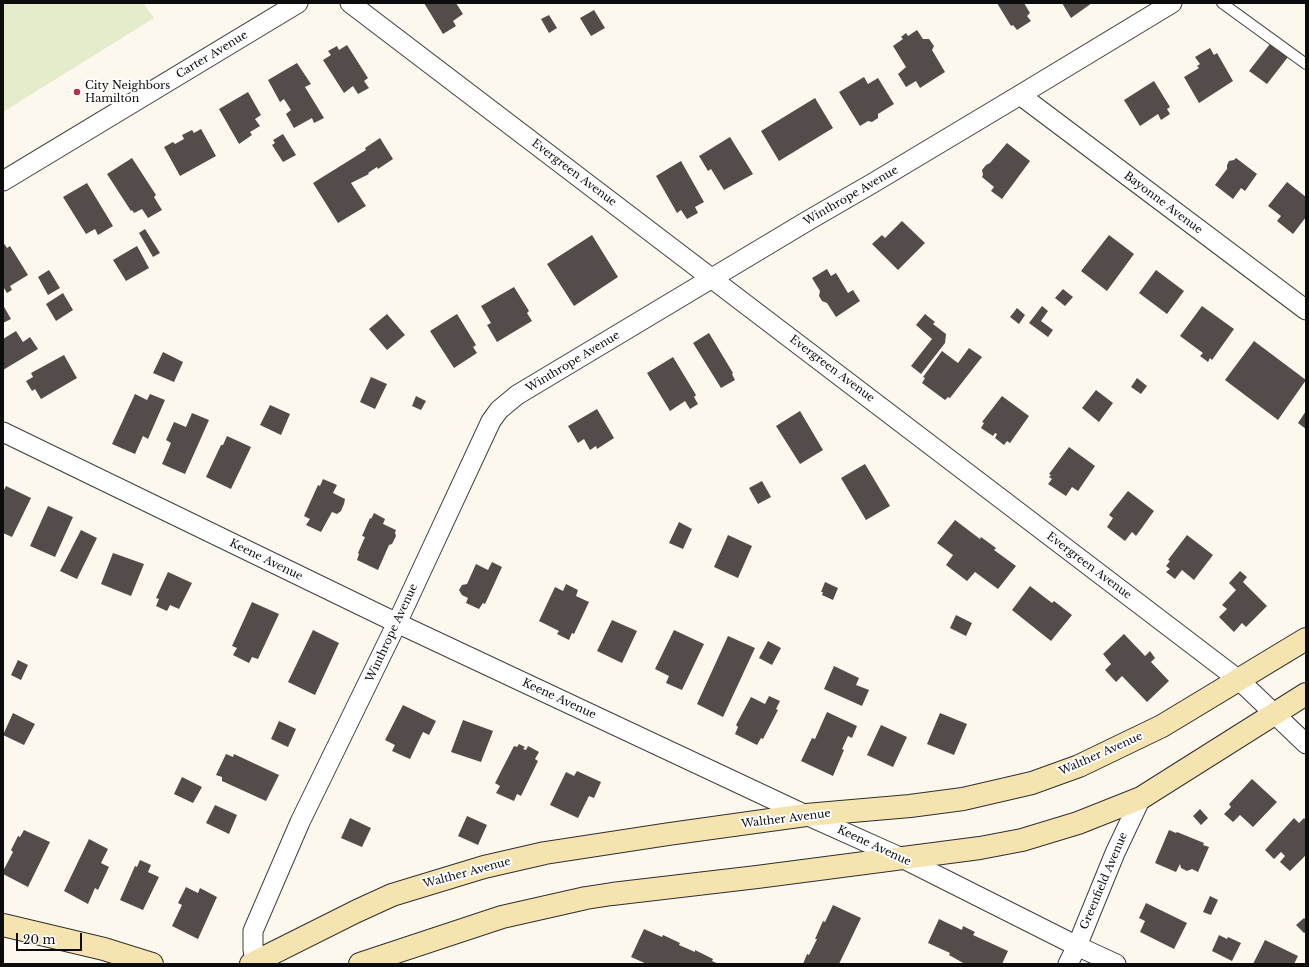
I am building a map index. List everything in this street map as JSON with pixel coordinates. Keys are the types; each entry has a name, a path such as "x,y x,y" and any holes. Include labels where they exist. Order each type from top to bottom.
{"main road":[{"name":"Walther Avenue","path":"253,963 357,911 392,896 484,867 545,853 806,815 910,806 963,799 1032,783 1079,766 1162,726 1306,638"},
{"path":"360,964 502,917 586,898 980,848 1022,840 1078,823 1141,798 1306,694"},
{"path":"3,925 104,949 152,964"}],"street":[{"name":"Carter Avenue","path":"3,181 298,3"},
{"name":"Evergreen Avenue","path":"350,3 1239,680 1306,744"},
{"name":"Winthrope Avenue","path":"253,963 253,930 300,822 398,623 490,421 499,410 517,395 1172,3"},
{"name":"Bayonne Avenue","path":"1020,95 1306,310"},
{"name":"Keene Avenue","path":"3,432 398,623 806,815 902,858 1116,964"},
{"name":"Greenfield Avenue","path":"1068,964 1077,946 1115,853 1141,798"}],"lane":[{"path":"1222,3 1306,64"}],"green space":[{"path":"3,3 143,3 154,18 3,112"}],"building":[{"path":"424,3 456,3 463,14 453,21 456,26 443,34"},
{"path":"997,3 1024,3 1030,13 1027,16 1031,21 1017,30 1013,25 1011,26"},
{"path":"1062,3 1092,3 1071,18"},
{"path":"594,10 605,28 591,36 580,18"},
{"path":"549,15 557,28 549,33 541,19"},
{"path":"917,30 923,39 929,39 934,46 932,50 945,72 920,88 916,81 906,87 898,74 906,67 893,46 903,39 901,37 906,33 908,36"},
{"path":"1270,44 1288,57 1267,84 1249,71"},
{"path":"347,45 368,78 364,81 369,88 358,94 353,86 344,93 323,60 331,55 328,51 337,46 339,50"},
{"path":"1210,48 1214,55 1217,53 1233,81 1199,103 1184,77 1199,68 1197,66 1200,64 1195,57"},
{"path":"297,63 311,84 305,87 324,118 314,123 312,118 294,128 286,114 291,110 284,99 280,102 268,80"},
{"path":"864,77 868,84 878,78 894,104 878,114 878,118 872,122 868,121 860,126 839,92"},
{"path":"1154,81 1170,107 1167,109 1170,114 1161,120 1158,114 1140,126 1124,100"},
{"path":"248,92 261,115 255,119 260,126 250,132 252,135 239,144 219,109"},
{"path":"815,98 833,128 779,161 761,131"},
{"path":"201,129 216,156 180,176 164,147 173,142 175,144 184,139 182,135 192,130 194,133"},
{"path":"283,134 296,155 283,162 272,145 275,143 273,140"},
{"path":"730,137 753,174 724,190 711,169 708,171 699,156"},
{"path":"380,138 393,159 378,169 377,167 368,173 369,174 351,183 366,206 338,223 313,183 366,150 365,148"},
{"path":"1007,143 1030,161 1002,199 991,191 994,187 982,177 982,170"},
{"path":"132,158 156,195 154,197 162,210 148,218 142,209 134,213 132,210 131,211 107,174"},
{"path":"1236,158 1257,174 1245,191 1241,188 1233,199 1215,185 1227,169 1229,161"},
{"path":"681,161 704,202 695,207 698,213 687,219 681,210 677,213 656,176"},
{"path":"1287,182 1306,197 1306,217 1293,234 1277,221 1281,216 1268,206"},
{"path":"87,183 113,226 98,235 95,229 86,234 63,197"},
{"path":"902,221 925,243 898,270 872,244 882,235 885,238"},
{"path":"145,229 160,253 153,257 139,233"},
{"path":"592,235 618,277 574,306 547,264"},
{"path":"1109,235 1134,254 1107,291 1081,271"},
{"path":"3,242 7,248 10,246 28,275 10,286 12,290 7,293 4,288 3,289"},
{"path":"137,246 149,268 126,281 113,260"},
{"path":"827,269 831,276 836,273 848,293 853,290 860,301 836,317 827,303 822,301 819,296 820,291 812,278"},
{"path":"49,270 60,288 48,295 38,277"},
{"path":"1156,270 1184,291 1167,314 1139,293"},
{"path":"514,287 529,311 527,313 532,321 497,342 487,325 491,323 481,306"},
{"path":"1063,289 1073,297 1065,306 1055,298"},
{"path":"63,293 73,310 56,321 46,304"},
{"path":"3,305 11,319 3,323"},
{"path":"1042,306 1048,311 1041,321 1053,330 1048,337 1029,323"},
{"path":"1202,306 1234,329 1212,360 1210,358 1208,362 1200,356 1203,353 1180,336"},
{"path":"1017,308 1025,315 1019,324 1010,317"},
{"path":"387,314 405,335 387,350 369,329"},
{"path":"457,314 476,345 473,347 477,353 454,368 430,331"},
{"path":"925,314 935,322 933,324 946,334 945,343 921,374 911,366 932,339 916,325"},
{"path":"16,331 23,342 30,337 38,349 3,370 3,339"},
{"path":"709,333 733,373 732,374 735,380 721,388 693,343"},
{"path":"1254,341 1306,380 1278,420 1225,380"},
{"path":"969,348 982,357 950,398 948,397 945,400 922,383 925,378 923,377 942,351 958,363"},
{"path":"163,352 183,362 174,382 153,373"},
{"path":"64,355 77,378 41,399 35,389 32,391 26,381 33,377 31,373"},
{"path":"673,357 696,395 694,397 698,404 690,409 685,401 670,411 647,373"},
{"path":"371,377 387,384 375,409 360,402"},
{"path":"1137,378 1147,386 1141,394 1131,387"},
{"path":"1096,390 1113,403 1099,422 1082,408"},
{"path":"135,394 147,400 150,394 165,400 148,439 143,436 135,454 112,444"},
{"path":"416,396 426,401 421,410 412,406"},
{"path":"1002,396 1029,416 1010,443 1007,441 1004,445 995,438 997,434 995,433 993,436 981,428 984,423 982,422"},
{"path":"270,405 290,414 281,435 260,425"},
{"path":"597,409 614,438 597,449 596,446 590,450 584,439 578,443 568,426"},
{"path":"800,411 823,450 800,464 776,426"},
{"path":"1306,411 1306,429 1298,423"},
{"path":"192,413 209,420 185,474 162,464 171,443 166,440 174,422 186,427"},
{"path":"227,436 251,447 231,489 206,477 221,445 223,445"},
{"path":"1069,447 1095,466 1078,491 1072,487 1066,496 1048,484 1052,479 1049,477 1051,475 1049,474"},
{"path":"865,464 890,506 866,520 841,478"},
{"path":"323,479 337,485 333,493 345,499 341,511 337,514 332,512 321,532 306,525 310,519 304,516 318,485 320,486"},
{"path":"762,481 771,497 758,504 749,488"},
{"path":"6,486 31,498 12,537 3,533 3,492"},
{"path":"1128,491 1154,511 1136,536 1132,532 1125,541 1107,527 1113,518 1109,515"},
{"path":"48,506 73,517 55,557 30,546"},
{"path":"374,513 385,519 383,524 396,530 396,536 392,544 389,545 378,570 357,560 358,553 365,537 362,536 370,518 371,519"},
{"path":"955,520 980,539 981,537 996,548 994,550 1016,566 998,589 975,572 967,581 946,565 953,555 937,543"},
{"path":"679,522 692,529 683,549 669,543"},
{"path":"81,530 97,538 77,579 60,571"},
{"path":"728,535 752,546 738,578 714,567"},
{"path":"1187,535 1213,555 1194,580 1182,570 1175,579 1166,572 1170,569 1166,566 1170,561 1168,560"},
{"path":"113,553 144,564 131,596 101,584"},
{"path":"492,562 502,567 485,604 483,603 479,609 466,603 468,598 462,595 459,590 462,585 467,584 476,564 488,570"},
{"path":"1240,571 1247,577 1243,582 1267,606 1246,627 1242,623 1234,632 1219,617 1227,609 1222,605 1236,590 1229,583"},
{"path":"168,572 192,583 179,609 170,605 167,611 156,606 159,599 156,598"},
{"path":"825,582 838,588 833,600 822,595 823,592 821,592"},
{"path":"566,584 578,590 576,596 589,602 574,634 572,633 569,640 557,634 559,631 539,621 555,587 563,591"},
{"path":"1030,586 1052,603 1054,601 1072,615 1051,641 1012,610"},
{"path":"252,602 279,614 258,659 252,657 249,663 233,655 237,648 232,646"},
{"path":"956,615 972,623 966,636 950,628"},
{"path":"612,620 637,631 622,663 597,651"},
{"path":"313,630 339,643 315,695 288,682"},
{"path":"674,630 704,644 682,690 666,683 669,676 655,669"},
{"path":"1124,634 1145,656 1150,651 1155,658 1151,662 1169,681 1147,702 1122,676 1116,682 1105,670 1111,664 1103,654"},
{"path":"728,636 755,648 723,717 697,704"},
{"path":"768,641 781,648 772,665 759,658"},
{"path":"18,660 28,665 21,680 11,675"},
{"path":"834,666 859,678 856,685 869,690 862,706 824,689"},
{"path":"769,696 780,701 776,709 778,710 763,739 761,738 757,745 735,734 738,727 736,725 751,697 765,704"},
{"path":"403,705 436,721 429,735 423,732 410,759 392,751 395,745 385,740"},
{"path":"827,712 857,726 852,738 848,736 833,776 801,761 812,738 815,739"},
{"path":"13,713 35,724 24,745 3,735"},
{"path":"940,713 967,724 954,755 927,744"},
{"path":"463,720 493,731 481,762 451,752"},
{"path":"279,721 296,729 288,747 271,739"},
{"path":"881,725 907,737 893,767 867,755"},
{"path":"519,744 525,747 523,749 526,750 528,746 539,752 535,759 538,761 521,796 517,794 514,801 496,793 500,786 495,783 514,746 517,747"},
{"path":"226,754 233,757 234,754 279,775 266,801 222,781 222,777 216,775"},
{"path":"577,771 601,782 594,798 589,796 578,818 550,805 566,772 574,776"},
{"path":"182,777 202,787 193,803 174,794"},
{"path":"1252,779 1277,802 1253,827 1240,815 1233,822 1224,814 1231,807 1229,804"},
{"path":"215,805 237,815 229,834 206,823"},
{"path":"1200,809 1208,818 1201,825 1193,816"},
{"path":"467,816 487,825 478,845 458,836"},
{"path":"350,818 371,828 362,847 341,838"},
{"path":"1294,818 1299,823 1304,818 1306,820 1306,855 1290,871 1280,862 1285,856 1281,852 1274,859 1265,850"},
{"path":"24,830 50,842 28,887 3,874 3,871 13,852 11,850 18,836 20,837"},
{"path":"1169,830 1204,843 1203,845 1209,847 1198,872 1192,869 1187,871 1181,868 1180,864 1176,872 1155,863"},
{"path":"89,839 108,849 101,863 109,867 98,890 95,888 88,904 64,891"},
{"path":"140,860 151,865 148,872 159,877 143,910 120,900 135,866 137,867"},
{"path":"186,887 198,893 200,888 217,897 198,939 172,926 182,905 178,903"},
{"path":"1210,896 1218,900 1211,915 1203,912"},
{"path":"1146,903 1187,923 1174,949 1140,932 1145,921 1139,918"},
{"path":"833,905 861,918 839,964 803,964 807,954 809,955 817,939 815,939 823,921 825,922"},
{"path":"1304,918 1306,920 1306,932 1304,933 1296,925"},
{"path":"939,919 962,930 963,926 975,932 973,935 1008,951 1002,964 965,964 949,955 950,953 928,943"},
{"path":"644,929 662,937 663,935 680,943 679,945 695,952 695,950 713,959 712,961 719,964 647,964 631,957"},
{"path":"1219,935 1241,943 1232,961 1212,951"},
{"path":"1265,940 1298,956 1294,964 1253,964"}],"place":[{"name":"City Neighbors Hamilton","path":"77,92"}]}
